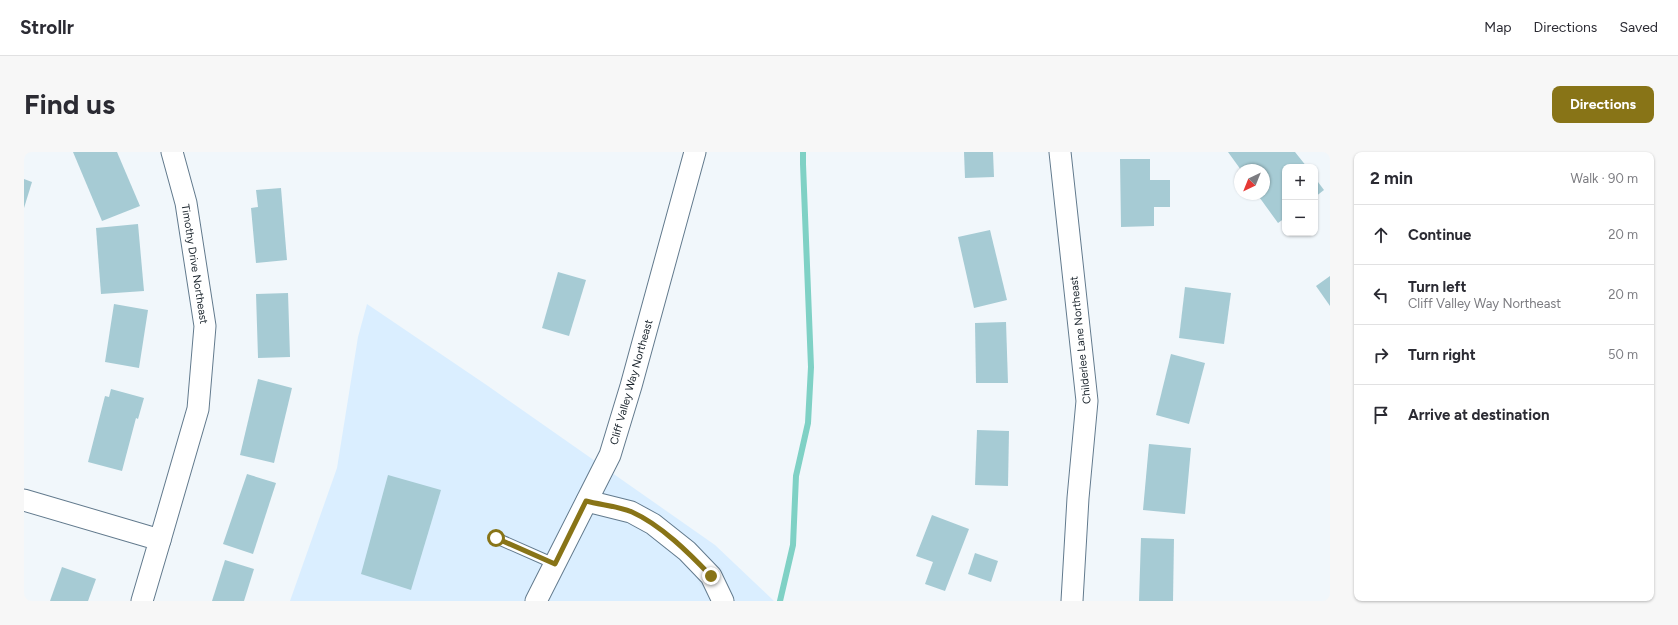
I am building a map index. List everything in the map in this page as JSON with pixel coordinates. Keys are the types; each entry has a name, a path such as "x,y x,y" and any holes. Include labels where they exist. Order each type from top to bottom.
{"street":[{"name":"Timothy Drive Northeast","path":"142,601 198,409 205,326 186,203 172,152"},
{"name":"Cliff Valley Way Northeast","path":"536,601 610,455 695,152"},
{"name":"Childerlee Lane Northeast","path":"1060,152 1087,402 1078,498 1072,601"},
{"path":"24,500 160,540"},
{"path":"586,501 631,512 653,524 687,551 711,576 722,601"}],"lane":[{"path":"496,538 555,564"}],"shaded area":[{"path":"367,304 488,386 715,545 774,601 290,601 337,468 358,337"}],"building":[{"path":"73,152 117,152 140,206 102,221"},
{"path":"964,152 993,152 994,177 965,178"},
{"path":"1228,152 1295,152 1305,164 1282,164 1282,220 1278,223 1261,200 1270,200 1270,164 1237,164"},
{"path":"1120,159 1150,159 1150,180 1170,180 1170,207 1154,207 1154,226 1121,227"},
{"path":"24,179 32,182 24,208"},
{"path":"1318,182 1324,190 1318,195"},
{"path":"281,188 287,260 256,263 251,208 258,207 256,190"},
{"path":"138,224 144,291 101,294 96,228"},
{"path":"990,230 1007,300 974,308 958,237"},
{"path":"558,272 586,280 569,336 542,328"},
{"path":"1330,276 1330,306 1316,286"},
{"path":"1185,287 1231,293 1224,344 1179,338"},
{"path":"288,293 290,357 258,358 256,294"},
{"path":"114,304 148,310 139,368 105,362"},
{"path":"1006,322 1008,383 976,383 975,323"},
{"path":"1171,354 1205,363 1189,424 1156,415"},
{"path":"258,379 292,388 274,463 240,455"},
{"path":"111,389 144,398 138,419 136,418 122,471 88,462 105,396 109,397"},
{"path":"977,430 1009,431 1008,486 975,485"},
{"path":"1149,444 1191,448 1185,514 1143,510"},
{"path":"247,474 276,483 253,554 223,544"},
{"path":"388,475 441,490 411,590 361,574"},
{"path":"932,515 969,529 945,591 925,584 933,562 916,556"},
{"path":"1141,538 1174,539 1173,601 1139,601"},
{"path":"975,553 998,561 991,582 968,574"},
{"path":"225,560 254,569 244,601 212,601"},
{"path":"62,567 96,579 88,601 50,601"}],"waterway":[{"path":"780,601 793,545 796,476 808,423 811,367 803,152"}],"route":[{"path":"496,538 555,564 586,501 631,512 653,524 687,551 711,576"}]}
